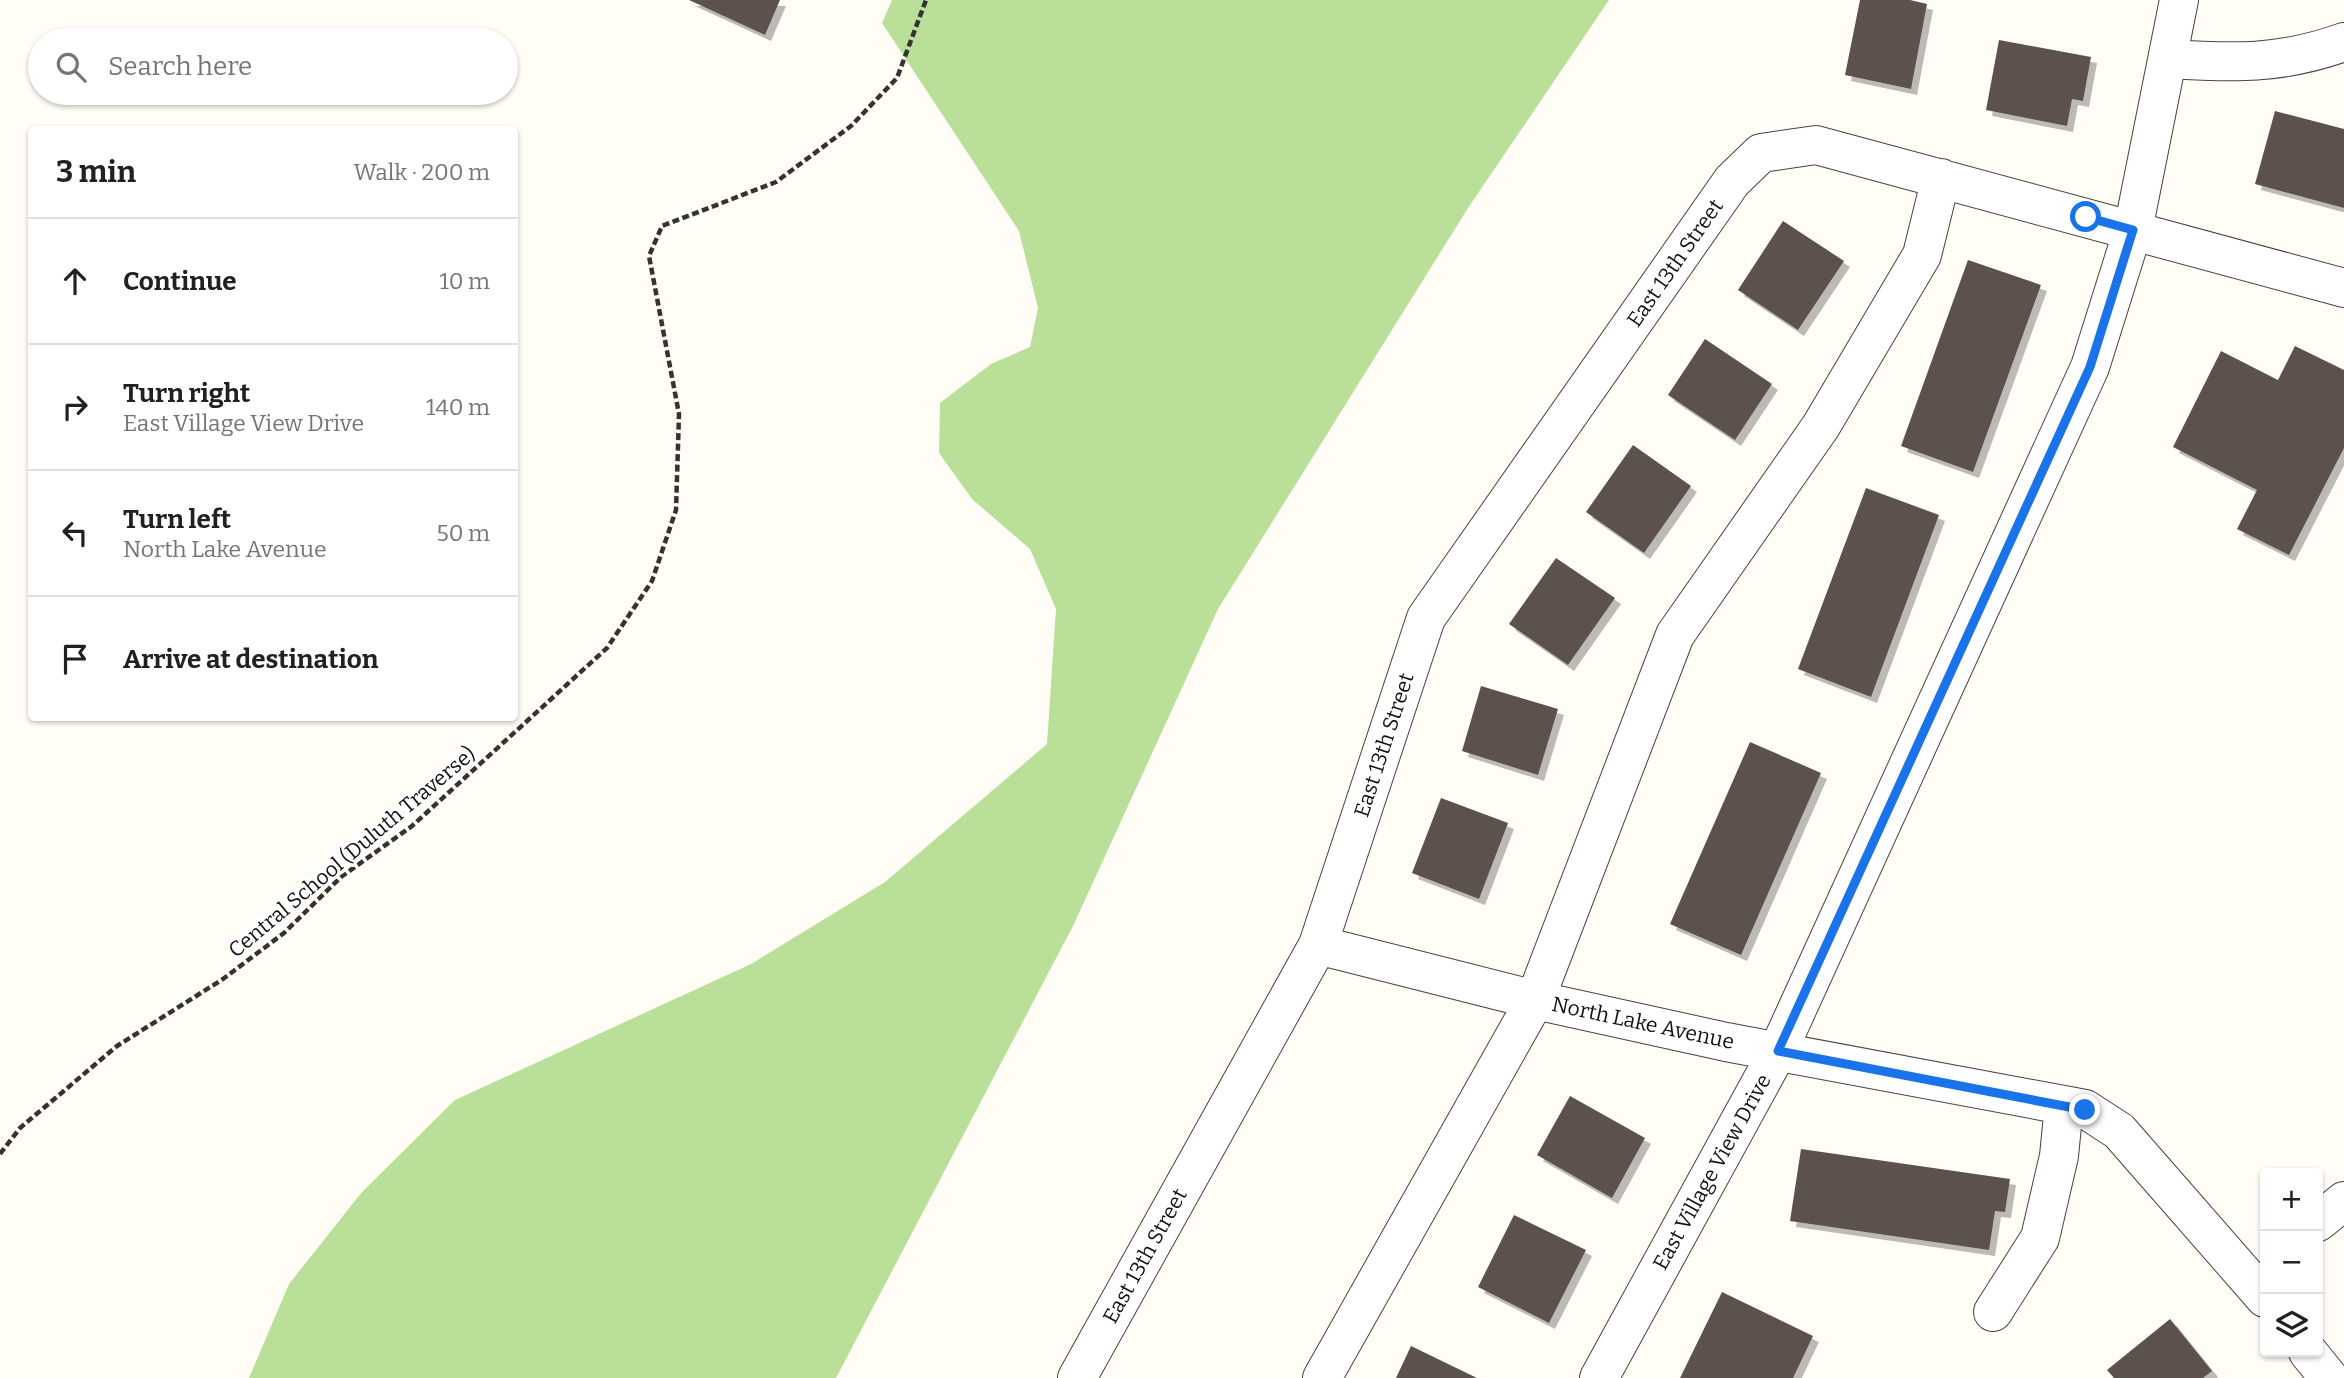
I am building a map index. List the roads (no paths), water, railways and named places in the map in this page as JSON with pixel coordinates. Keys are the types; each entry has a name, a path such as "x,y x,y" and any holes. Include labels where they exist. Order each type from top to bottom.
{"street":[{"path":"2133,230 2179,0"},
{"path":"2168,60 2251,63 2319,51 2344,43"},
{"name":"East 13th Street","path":"1077,1378 1318,945 1426,618 1732,181 1761,153 1816,145 1941,178"},
{"path":"1322,1378 1535,1000 1675,635 1821,426 1922,255 1941,178 2344,288"},
{"name":"East Village View Drive","path":"1599,1378 1778,1051 2090,367 2133,230"},
{"name":"North Lake Avenue","path":"1318,945 1535,1000 1778,1051 2085,1110 2119,1131 2260,1279"},
{"path":"1993,1312 2040,1238 2059,1156 2064,1105"},
{"path":"2323,1218 2344,1201"},
{"path":"2312,1357 2329,1378"}]}
